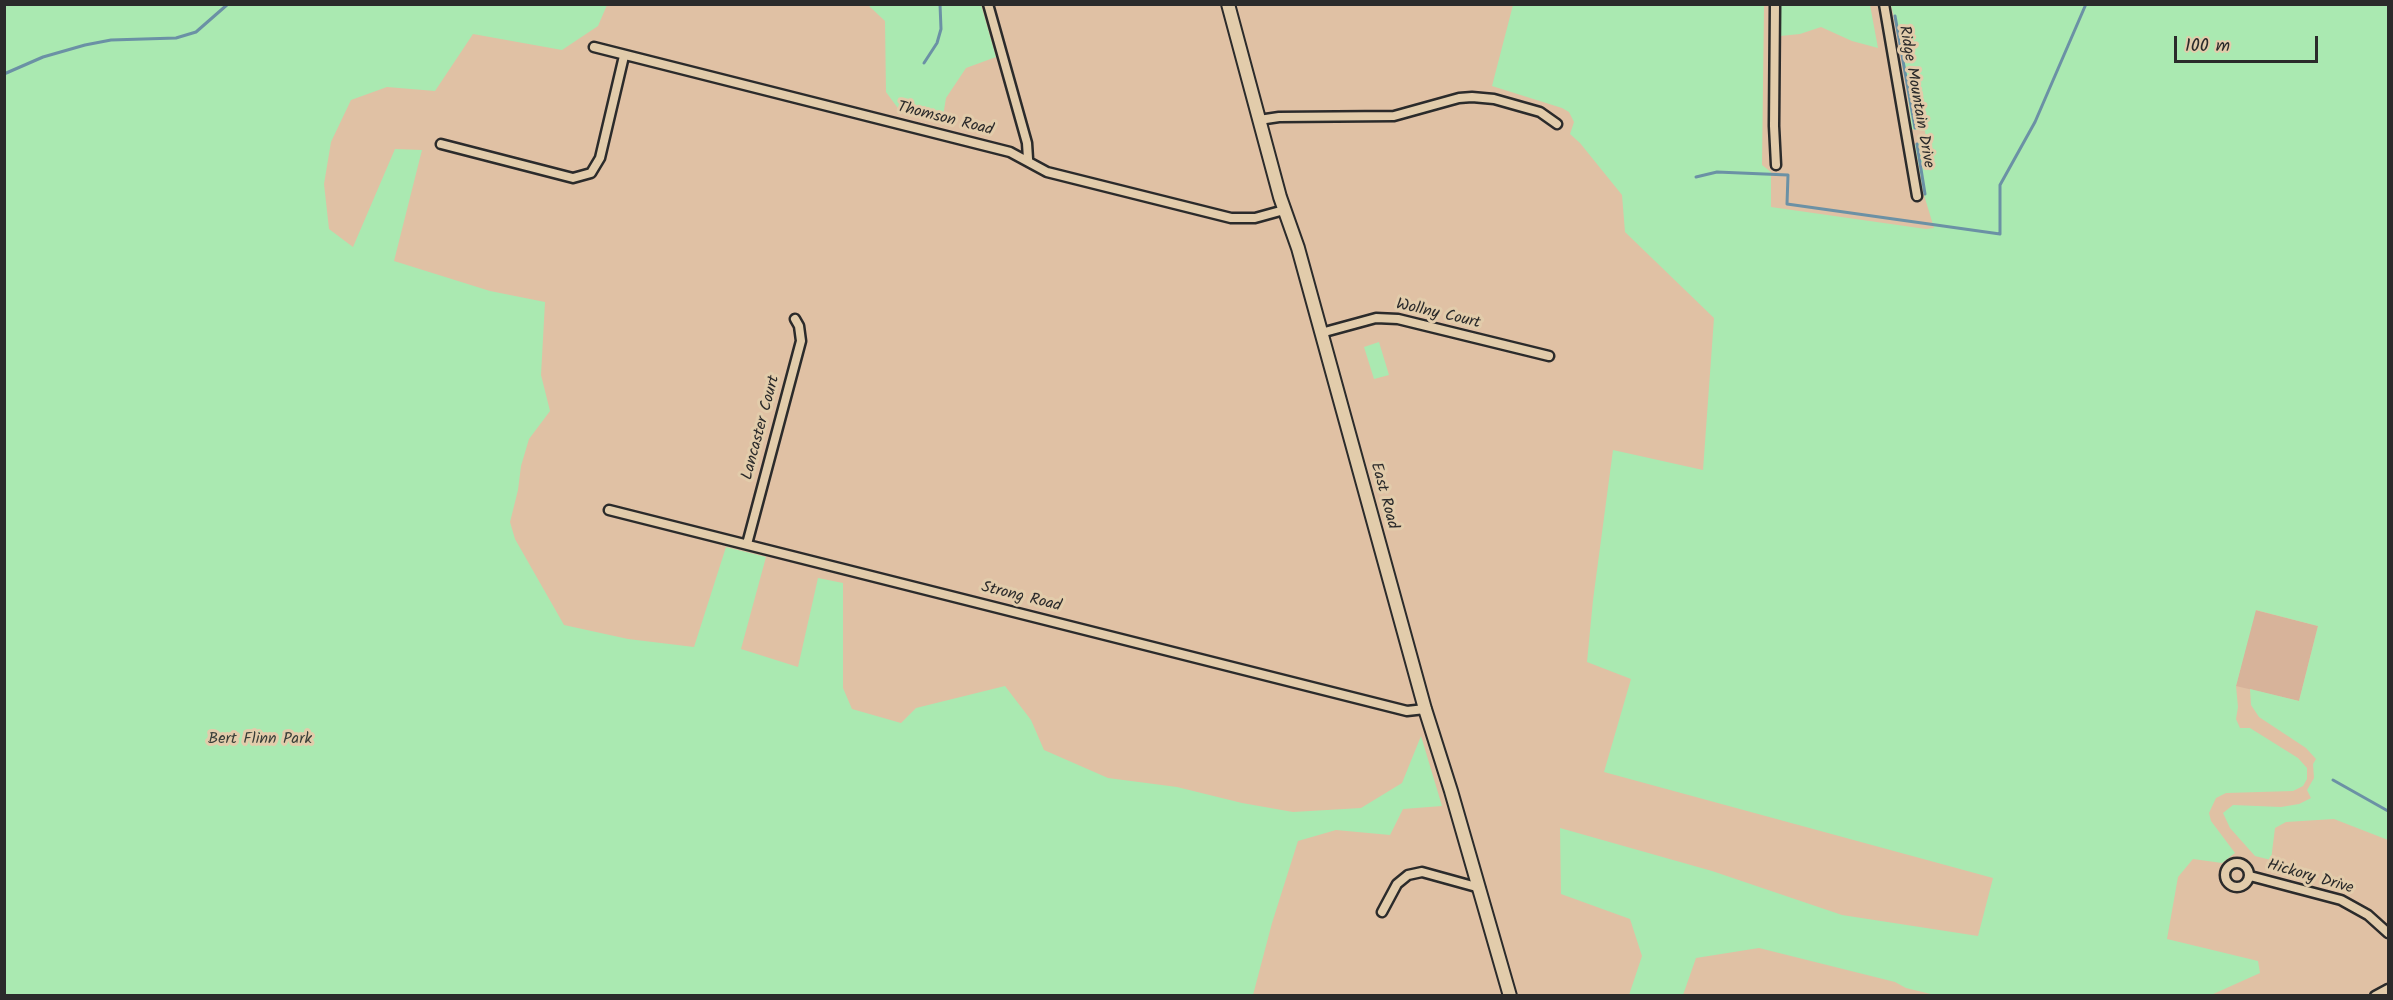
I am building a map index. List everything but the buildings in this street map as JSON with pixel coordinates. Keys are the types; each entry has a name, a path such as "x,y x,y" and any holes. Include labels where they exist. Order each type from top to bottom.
{"main road":[{"name":"East Road","path":"1228,4 1425,708 1510,996"}],"street":[{"path":"988,4 1027,143 1028,159"},
{"path":"1775,4 1776,165"},
{"name":"Ridge Mountain Drive","path":"1884,4 1917,195"},
{"name":"Thomson Road","path":"594,47 1010,152 1028,159 1047,172 1231,218 1255,218 1284,210"},
{"path":"441,144 573,178 591,173 600,158 624,56"},
{"path":"1259,120 1280,117 1394,116 1459,98 1472,97 1494,99 1540,112 1557,124"},
{"name":"Wollny Court","path":"1321,333 1376,318 1398,319 1549,356"},
{"name":"Lancaster Court","path":"747,544 801,341 799,326 795,319"},
{"name":"Strong Road","path":"609,510 1407,711 1425,708"},
{"path":"1382,912 1396,884 1408,875 1422,872 1480,888"},
{"name":"Hickory Drive","path":"2250,876 2341,900 2368,915 2388,933"},
{"path":"2375,996 2388,988"}],"shaded area":[{"path":"2255,610 2318,626 2299,701 2236,686"}],"green space":[{"name":"Bert Flinn Park","path":"5,4 607,5 598,26 562,50 473,34 435,91 387,87 351,100 331,142 324,184 329,229 353,247 395,149 422,150 394,261 490,291 545,302 541,375 550,411 529,439 510,522 515,539 564,625 628,639 694,647 726,547 766,557 741,649 798,667 818,578 843,583 843,688 852,709 901,723 916,708 1005,686 1031,720 1044,750 1108,778 1177,787 1242,803 1293,812 1361,808 1402,783 1421,736 1442,806 1403,809 1390,835 1336,830 1298,841 1272,923 1253,995 5,995"},
{"path":"868,5 981,5 996,57 966,68 946,98 943,116 900,111 886,92 885,21"},
{"path":"1513,5 1764,5 1762,165 1771,172 1771,207 1926,229 1934,228 1924,195 1915,145 1926,140 1925,131 1912,129 1902,50 1891,5 2388,5 2388,840 2334,819 2286,822 2275,828 2271,860 2255,856 2230,828 2223,813 2233,805 2281,807 2299,804 2311,798 2307,790 2314,778 2313,764 2316,759 2306,748 2259,717 2251,705 2250,689 2299,701 2318,626 2256,610 2236,686 2238,707 2236,719 2240,728 2250,728 2298,758 2307,768 2307,779 2303,786 2293,791 2226,793 2216,798 2209,813 2211,821 2235,853 2222,863 2193,859 2178,877 2167,939 2258,961 2260,973 2211,995 1939,996 1906,988 1895,982 1759,948 1696,958 1683,995 1629,995 1642,956 1630,919 1561,894 1560,828 1712,871 1842,915 1978,936 1993,878 1604,772 1631,679 1587,662 1613,450 1703,470 1714,318 1625,232 1622,195 1570,134 1574,122 1569,112 1492,86"},
{"path":"1781,5 1870,5 1878,48 1852,41 1821,27 1800,34 1780,36"},
{"path":"1379,342 1389,375 1374,379 1364,347"}],"waterway":[{"path":"4,74 43,57 85,45 111,40 176,38 196,32 228,4"},
{"path":"924,63 937,43 941,29 940,4"},
{"path":"1696,177 1717,172 1788,175 1787,204 2000,234 2000,185 2035,122 2086,4"},
{"path":"1895,16 1915,128"},
{"path":"1917,144 1925,194"},
{"path":"2333,780 2388,811"}]}
